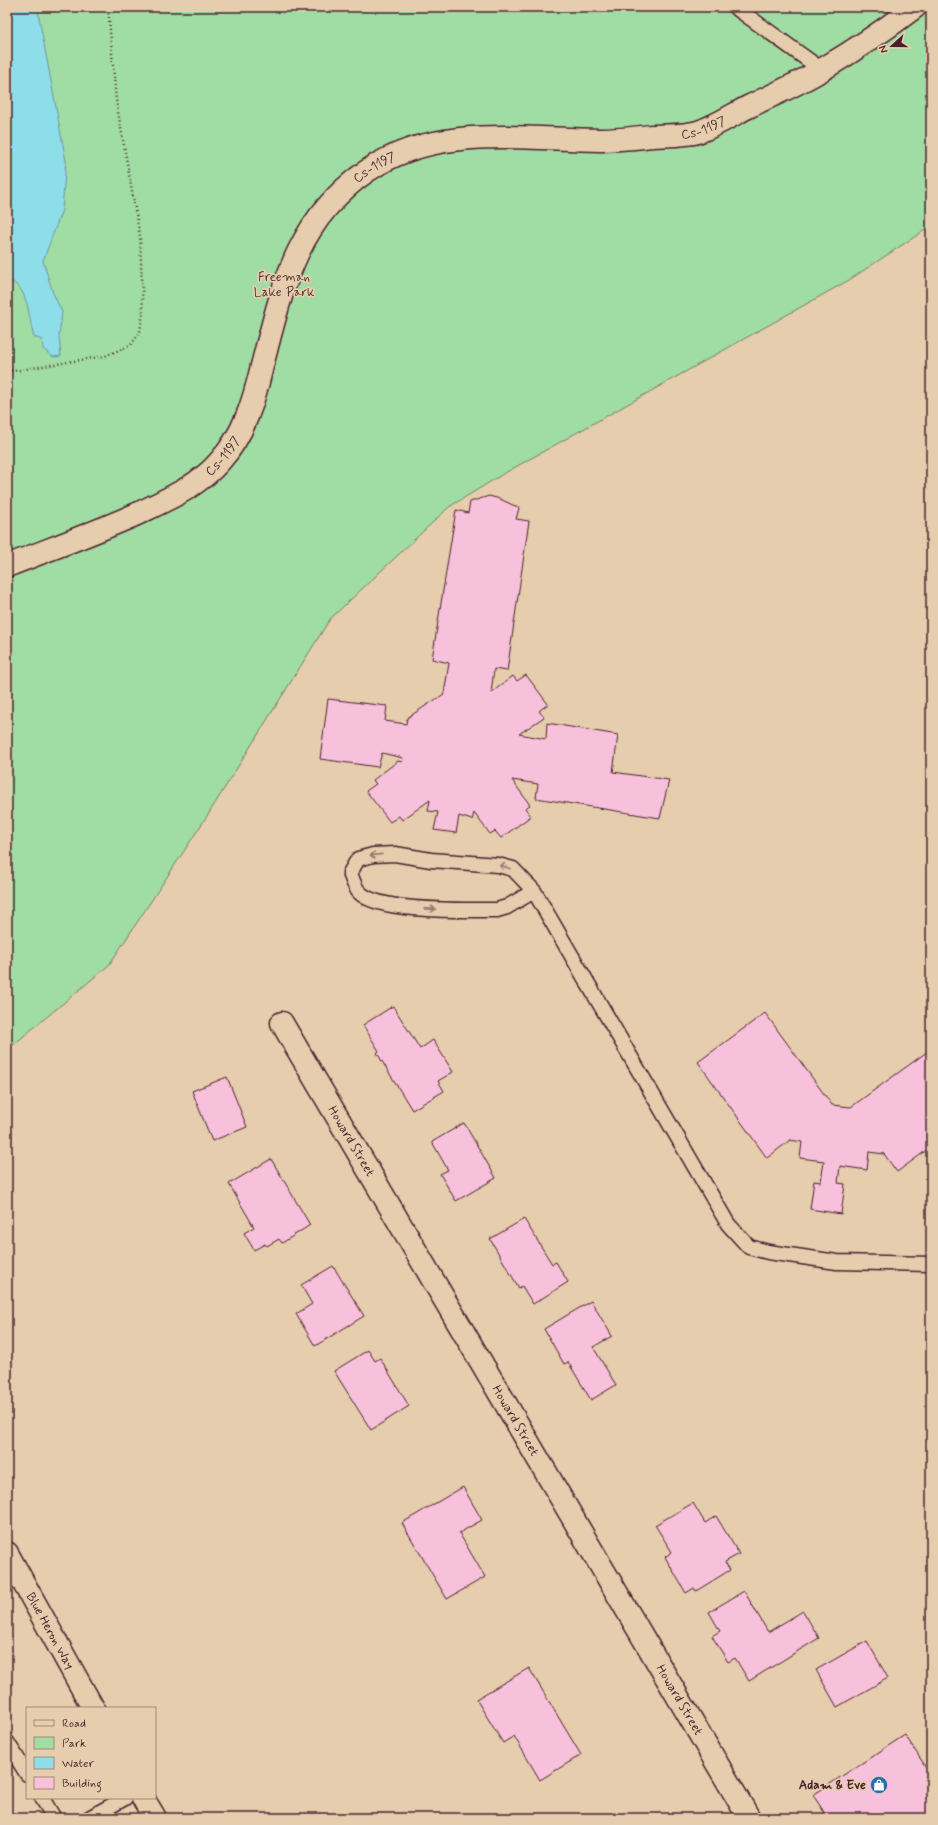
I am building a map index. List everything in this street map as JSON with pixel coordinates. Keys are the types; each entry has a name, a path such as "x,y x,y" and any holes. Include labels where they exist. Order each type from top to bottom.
{"street":[{"name":"Cs-1197","path":"7,566 64,543 88,536 158,504 192,485 220,462 240,434 254,402 281,293 296,255 316,221 340,193 367,171 396,155 418,147 458,138 492,137 603,140 697,132 822,70 915,7"},
{"name":"Howard Street","path":"282,1023 749,1818"},
{"name":"Blue Heron Way","path":"7,1553 92,1707"},
{"path":"144,1799 154,1818"}],"lane":[{"path":"734,7 822,70"},
{"path":"534,891 507,907 496,910 414,909 375,902 358,892 350,873 358,859 373,855 395,854 430,860 498,865 513,870 534,891 728,1224 749,1247 837,1262 931,1264"},
{"path":"7,1742 26,1772"},
{"path":"43,1799 54,1818"},
{"path":"89,1818 123,1799"}],"path":[{"path":"7,370 105,356 131,345 140,332 142,312 140,237 116,100 108,7"}],"green space":[{"name":"Freeman Lake Park","path":"7,7 931,7 931,226 849,280 503,474 449,507 330,619 209,813 109,965 7,1050"}],"water":[{"path":"7,7 37,7 66,161 62,210 43,261 53,293 62,312 59,336 61,356 53,357 43,349 42,340 34,337 24,296 15,283 7,280"}],"building":[{"path":"489,496 500,499 519,508 516,519 529,521 507,671 494,669 491,693 513,676 517,681 526,675 548,704 539,711 544,717 519,734 546,739 547,723 618,735 613,772 669,780 660,818 536,798 538,784 512,780 530,805 525,808 531,816 501,838 495,831 490,834 474,813 472,820 459,816 456,833 434,830 438,812 428,811 430,800 402,820 399,816 390,822 366,791 376,784 373,780 398,761 402,762 403,758 382,753 378,767 320,759 328,699 387,706 385,721 406,724 407,718 444,694 449,663 432,659 456,510 468,513 470,502"},
{"path":"393,1006 420,1049 433,1040 453,1072 438,1081 444,1091 412,1110 377,1053 379,1051 363,1025"},
{"path":"765,1013 832,1105 851,1107 931,1049 931,1147 897,1172 884,1154 869,1152 867,1170 840,1166 838,1183 845,1184 841,1214 810,1209 814,1181 821,1182 824,1161 800,1158 802,1142 790,1140 767,1158 698,1062"},
{"path":"227,1077 247,1127 212,1141 192,1091"},
{"path":"464,1123 496,1178 456,1201 440,1174 448,1170 432,1142"},
{"path":"271,1159 310,1225 282,1243 279,1239 267,1246 265,1244 254,1250 244,1233 254,1227 229,1184"},
{"path":"524,1219 552,1264 556,1262 568,1282 533,1304 522,1286 519,1288 490,1239"},
{"path":"333,1266 364,1316 315,1346 296,1314 312,1304 301,1285"},
{"path":"591,1301 612,1336 593,1347 616,1385 591,1400 568,1362 564,1364 544,1329"},
{"path":"368,1350 375,1361 380,1358 409,1406 371,1430 334,1371"},
{"path":"463,1487 482,1520 459,1533 485,1577 447,1599 402,1523"},
{"path":"693,1503 705,1523 716,1516 739,1554 725,1562 730,1570 696,1591 694,1588 686,1593 665,1557 672,1552 655,1525"},
{"path":"744,1591 768,1632 803,1611 819,1638 749,1681 735,1658 728,1662 712,1636 720,1631 709,1612"},
{"path":"867,1641 888,1678 837,1707 816,1670"},
{"path":"529,1668 581,1755 540,1780 514,1736 503,1743 476,1699"},
{"name":"Adam & Eve","path":"905,1735 931,1775 931,1818 828,1818 813,1795"}],"place":[{"name":"Adam & Eve","path":"879,1785"}]}
